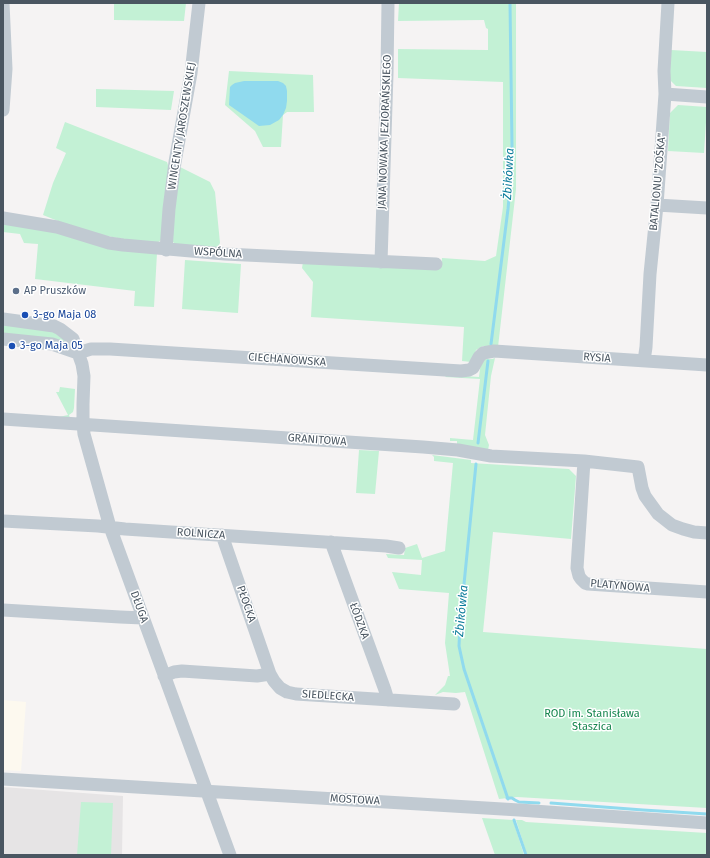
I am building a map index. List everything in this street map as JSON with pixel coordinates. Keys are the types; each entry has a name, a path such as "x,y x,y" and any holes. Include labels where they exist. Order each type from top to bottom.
{"street":[{"path":"3,3 6,74 3,110"},
{"name":"WINCENTY JAROSZEWSKIEJ","path":"166,250 175,162 190,73 199,3"},
{"name":"JANA NOWAKA JEZIORAŃSKIEGO","path":"381,262 388,3"},
{"name":"BATALIONU \"ZOŚKA\"","path":"644,361 665,94 664,71 668,3"},
{"path":"665,94 707,97"},
{"path":"656,205 707,208"},
{"name":"WSPÓLNA","path":"3,218 57,227 110,243 166,250 436,264"},
{"path":"3,319 45,325 60,329 73,339 78,353"},
{"path":"3,339 52,344 78,353"},
{"name":"CIECHANOWSKA","path":"78,353 91,349 110,348 466,371 473,368 480,355 487,351"},
{"name":"RYSIA","path":"487,351 707,365"},
{"name":"DŁUGA","path":"78,353 84,376 83,424 87,447 110,527 142,618 230,855"},
{"name":"GRANITOWA","path":"3,420 433,447 497,456 638,467 645,496 658,514 672,525 682,529 707,533"},
{"name":"PLATYNOWA","path":"584,462 577,568 579,576 583,582 588,584 707,592"},
{"name":"ROLNICZA","path":"3,521 331,542 399,548"},
{"name":"PŁOCKA","path":"222,535 270,674"},
{"name":"ŁÓDZKA","path":"331,542 388,700"},
{"path":"3,610 142,618"},
{"path":"164,676 182,671 257,676 270,674"},
{"name":"SIEDLECKA","path":"270,674 280,688 287,692 296,694 454,704"},
{"name":"MOSTOWA","path":"3,779 519,810 707,823"}],"shaded area":[{"path":"3,700 26,702 21,771 3,770"},
{"path":"3,787 123,796 122,855 3,855"}],"green space":[{"path":"114,3 186,3 184,21 114,20"},
{"path":"399,3 516,3 516,189 498,347 483,346 476,350 471,362 462,361 464,327 311,317 313,282 302,268 303,262 441,267 442,258 485,261 496,256 503,207 503,82 398,78 398,49 488,50 488,29 486,28 484,20 398,21"},
{"path":"671,50 707,52 707,88 676,86 669,79"},
{"path":"229,71 313,75 314,112 287,112 283,115 281,147 263,147 255,131 225,105"},
{"path":"96,89 174,91 171,110 96,107"},
{"path":"678,105 707,107 704,153 668,151 670,113"},
{"path":"65,122 167,162 169,168 161,240 157,243 150,244 85,232 43,215 53,183 66,153 56,148"},
{"path":"178,166 210,182 215,192 220,243 217,248 175,244 172,241"},
{"path":"3,222 157,253 154,307 134,306 135,291 35,279 38,244 24,243 20,234 3,232"},
{"path":"185,260 241,264 238,313 182,309"},
{"path":"3,324 44,328 68,339 66,343 3,334"},
{"path":"495,358 491,376 485,435 489,445 488,450 457,445 457,441 450,441 450,438 473,440 480,379 445,377 447,375 479,377 481,361 483,359"},
{"path":"60,387 75,389 74,408 73,412 69,415 70,418 59,417 68,415 56,392 59,392"},
{"path":"359,450 379,451 375,494 356,493"},
{"name":"ROD im. Stanisława Staszica","path":"432,455 471,460 471,463 569,469 576,476 571,539 493,532 483,632 707,649 707,808 517,797 499,799 465,692 443,692 435,695 445,685 448,676 450,676 445,643 449,593 399,589 392,572 421,575 422,560 388,558 386,554 404,555 405,548 417,544 422,558 445,551 453,463 434,461 434,457"},
{"path":"81,802 113,803 111,855 77,855"},
{"path":"482,818 513,820 524,855 495,855"},
{"path":"516,820 526,822 707,833 707,855 527,855"}],"water":[{"path":"244,81 278,81 286,86 286,108 279,120 270,125 259,126 229,105 230,87 235,83"}],"waterway":[{"name":"Żbikówka","path":"491,344 511,177 510,3"},
{"name":"Żbikówka","path":"478,443 488,361"},
{"name":"Żbikówka","path":"476,464 459,646 464,669 508,799"},
{"path":"507,798 512,798 519,802 539,803"},
{"path":"551,803 707,814"},
{"name":"Żbikówka","path":"514,820 526,855"}],"place":[{"name":"AP Pruszków","path":"16,291"},
{"name":"3-go Maja 08","path":"25,315"},
{"name":"3-go Maja 05","path":"12,346"}]}
